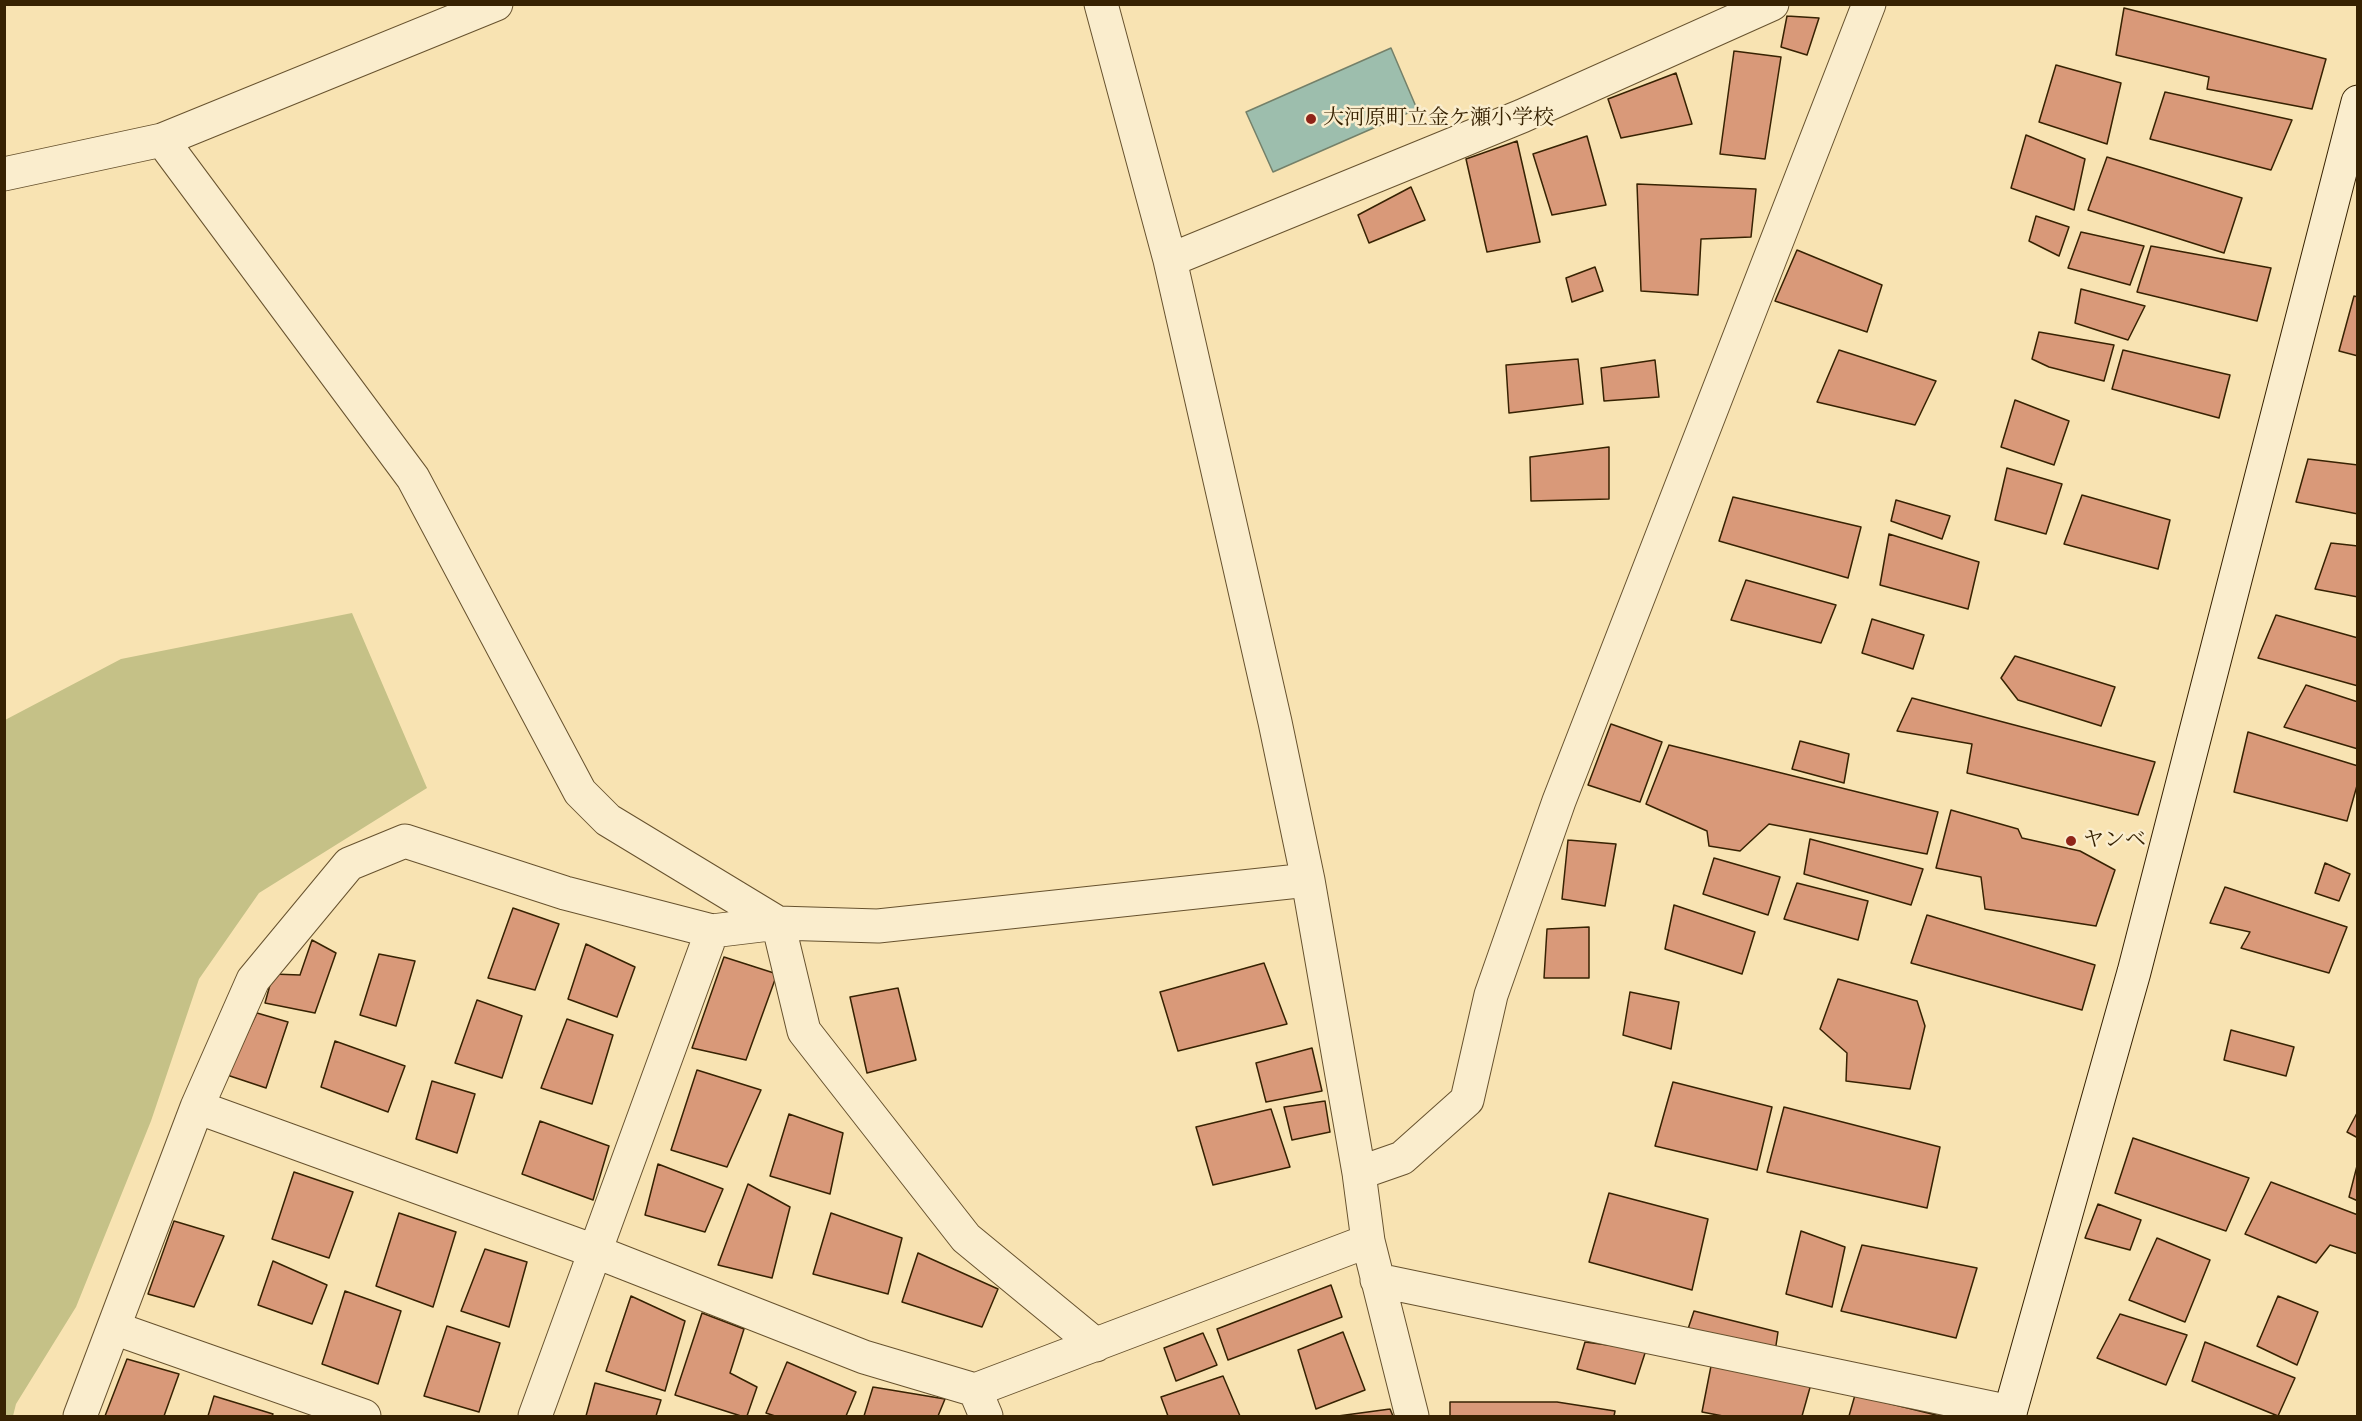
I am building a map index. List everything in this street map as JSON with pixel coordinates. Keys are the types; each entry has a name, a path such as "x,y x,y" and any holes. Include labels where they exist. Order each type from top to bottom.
{"street":[{"path":"4,174 162,140 496,4"},
{"path":"1101,4 1170,260 1275,722 1308,880 1359,1173 1368,1241 1412,1416"},
{"path":"1170,260 1522,116 1772,4"},
{"path":"1359,1173 1402,1158 1467,1100 1491,995 1559,801 1869,4"},
{"path":"1377,1281 2010,1414 2134,972 2358,102"},
{"path":"162,140 413,478 580,792 608,820 778,923 804,1031 966,1238 1096,1345"},
{"path":"80,1416 197,1107 253,980 349,864 405,841 565,893 712,931 778,923 878,926 1308,880"},
{"path":"535,1416 712,931"},
{"path":"197,1107 594,1251 981,1403 1096,1345 1368,1241"},
{"path":"114,1329 364,1416"}],"shaded area":[{"path":"1391,48 1417,109 1273,172 1246,112"},
{"path":"352,613 427,788 259,893 199,979 151,1121 76,1307 16,1404 13,1416 5,1416 5,720 121,659"}],"building":[{"path":"2124,8 2326,59 2312,109 2207,89 2209,77 2116,55"},
{"path":"1787,16 1819,18 1807,55 1781,47"},
{"path":"1734,51 1781,57 1765,159 1720,154"},
{"path":"2056,65 2121,83 2107,144 2039,122"},
{"path":"1676,73 1692,124 1621,138 1608,99"},
{"path":"2165,92 2292,120 2271,170 2150,139"},
{"path":"2026,135 2085,159 2074,210 2011,188"},
{"path":"1587,136 1606,205 1552,215 1533,154"},
{"path":"1517,141 1540,242 1487,252 1466,159"},
{"path":"2107,157 2242,198 2224,253 2088,210"},
{"path":"1637,184 1756,189 1751,237 1701,239 1698,295 1641,291"},
{"path":"1411,187 1425,220 1369,243 1358,215"},
{"path":"2036,216 2069,227 2059,256 2029,241"},
{"path":"2081,232 2144,246 2130,285 2068,268"},
{"path":"2151,246 2271,268 2257,321 2137,292"},
{"path":"1797,250 1882,285 1867,332 1775,301"},
{"path":"1595,267 1603,291 1572,302 1566,278"},
{"path":"2081,289 2145,306 2128,340 2075,323"},
{"path":"2354,296 2358,297 2358,356 2339,351"},
{"path":"2039,332 2114,345 2104,381 2049,367 2032,359"},
{"path":"1839,350 1936,381 1915,425 1817,402"},
{"path":"2123,350 2230,375 2219,418 2112,389"},
{"path":"1578,359 1583,404 1509,413 1506,365"},
{"path":"1655,360 1659,397 1604,401 1601,368"},
{"path":"2015,400 2069,421 2054,465 2001,447"},
{"path":"1609,447 1609,499 1531,501 1530,457"},
{"path":"2308,459 2358,465 2358,514 2296,502"},
{"path":"2007,468 2062,484 2046,534 1995,520"},
{"path":"2082,495 2170,520 2158,569 2064,544"},
{"path":"1733,497 1861,527 1848,578 1719,541"},
{"path":"1896,500 1950,516 1942,539 1891,521"},
{"path":"1889,534 1979,562 1968,609 1880,585"},
{"path":"2331,543 2358,546 2358,597 2315,589"},
{"path":"1746,580 1836,605 1821,643 1731,620"},
{"path":"2276,615 2358,638 2358,686 2258,658"},
{"path":"1872,619 1924,635 1913,669 1862,653"},
{"path":"2015,656 2115,687 2101,726 2018,700 2001,678"},
{"path":"2306,685 2358,702 2358,749 2284,727"},
{"path":"1912,698 2155,762 2138,815 1967,773 1972,744 1897,731"},
{"path":"1611,724 1662,742 1640,802 1588,785"},
{"path":"2248,732 2358,766 2358,782 2347,821 2234,792"},
{"path":"1800,741 1849,754 1844,783 1792,769"},
{"path":"1669,745 1938,812 1927,854 1769,824 1740,851 1709,846 1707,831 1646,804"},
{"path":"1951,810 2018,829 2022,838 2080,851 2115,870 2096,926 1985,909 1981,877 1936,868"},
{"path":"1810,839 1923,869 1911,905 1804,874"},
{"path":"1568,840 1616,844 1605,906 1562,899"},
{"path":"1714,858 1780,877 1768,915 1703,894"},
{"path":"2325,863 2350,874 2339,901 2315,893"},
{"path":"1797,883 1868,901 1858,940 1784,919"},
{"path":"2225,887 2347,927 2329,973 2241,948 2250,932 2210,923"},
{"path":"1674,905 1755,932 1742,974 1665,949"},
{"path":"513,908 559,924 535,990 488,978"},
{"path":"1927,915 2095,965 2082,1010 1911,963"},
{"path":"1589,927 1589,978 1544,978 1547,929"},
{"path":"312,940 336,953 315,1013 265,1003 273,974 300,975"},
{"path":"586,944 635,967 617,1017 568,999"},
{"path":"379,954 415,961 396,1026 360,1015"},
{"path":"724,957 777,974 746,1060 692,1048"},
{"path":"1264,963 1287,1024 1178,1051 1160,992"},
{"path":"1838,979 1917,1001 1925,1026 1910,1089 1846,1081 1847,1053 1820,1029"},
{"path":"898,988 916,1060 867,1073 850,997"},
{"path":"1630,992 1679,1002 1671,1049 1623,1035"},
{"path":"477,1000 522,1016 502,1078 455,1063"},
{"path":"257,1013 288,1022 266,1088 227,1075"},
{"path":"567,1019 613,1035 592,1104 541,1088"},
{"path":"2231,1030 2294,1047 2286,1076 2224,1060"},
{"path":"335,1041 405,1066 388,1112 321,1087"},
{"path":"1312,1048 1322,1091 1266,1102 1256,1063"},
{"path":"697,1070 761,1090 727,1167 671,1150"},
{"path":"432,1081 475,1094 457,1153 416,1139"},
{"path":"1673,1082 1772,1107 1757,1170 1655,1146"},
{"path":"1325,1101 1330,1132 1292,1140 1284,1107"},
{"path":"1784,1107 1940,1147 1927,1208 1767,1172"},
{"path":"1271,1109 1290,1167 1213,1185 1196,1127"},
{"path":"789,1114 843,1133 830,1194 770,1176"},
{"path":"2358,1114 2358,1138 2347,1132"},
{"path":"540,1121 609,1146 593,1200 522,1174"},
{"path":"2133,1138 2249,1178 2226,1231 2115,1193"},
{"path":"2358,1162 2358,1201 2349,1197"},
{"path":"658,1164 723,1189 705,1232 645,1215"},
{"path":"294,1172 353,1192 329,1258 272,1239"},
{"path":"2271,1182 2358,1215 2358,1254 2330,1245 2316,1263 2245,1234"},
{"path":"748,1184 790,1207 772,1278 718,1265"},
{"path":"1609,1193 1708,1219 1692,1290 1589,1262"},
{"path":"2098,1204 2141,1220 2130,1250 2085,1238"},
{"path":"399,1213 456,1232 433,1307 376,1286"},
{"path":"831,1213 902,1238 888,1294 813,1274"},
{"path":"174,1221 224,1236 194,1307 148,1294"},
{"path":"1801,1231 1845,1247 1832,1307 1786,1294"},
{"path":"2157,1238 2210,1260 2185,1322 2129,1300"},
{"path":"1862,1245 1977,1268 1956,1338 1841,1311"},
{"path":"485,1249 527,1262 509,1327 461,1311"},
{"path":"918,1253 998,1289 982,1327 902,1302"},
{"path":"273,1261 327,1285 312,1324 258,1305"},
{"path":"1331,1285 1342,1317 1228,1360 1217,1329"},
{"path":"345,1291 401,1311 378,1384 322,1364"},
{"path":"631,1296 685,1321 665,1391 606,1371"},
{"path":"2278,1296 2318,1312 2297,1365 2257,1346"},
{"path":"1694,1311 1778,1332 1775,1352 1688,1329"},
{"path":"702,1313 744,1329 730,1373 757,1387 747,1416 675,1395"},
{"path":"2120,1314 2187,1335 2166,1385 2097,1358"},
{"path":"447,1326 500,1343 479,1412 424,1396"},
{"path":"1343,1332 1365,1390 1316,1409 1298,1350"},
{"path":"1203,1333 1217,1365 1176,1381 1164,1348"},
{"path":"1585,1342 1646,1350 1635,1384 1577,1369"},
{"path":"2205,1342 2295,1378 2278,1416 2192,1381"},
{"path":"127,1359 179,1374 164,1416 105,1416"},
{"path":"787,1362 856,1392 846,1416 775,1416 766,1413"},
{"path":"1711,1366 1811,1384 1802,1416 1723,1416 1702,1412"},
{"path":"1223,1376 1240,1416 1168,1416 1161,1397"},
{"path":"595,1383 661,1400 656,1416 586,1416"},
{"path":"873,1387 945,1399 938,1416 864,1416"},
{"path":"1855,1395 1940,1416 1849,1416"},
{"path":"214,1396 273,1414 272,1416 208,1416"},
{"path":"1450,1402 1557,1402 1615,1411 1614,1416 1450,1416"},
{"path":"1390,1409 1393,1416 1338,1416"}],"place":[{"name":"大河原町立金ケ瀬小学校","path":"1311,119"},
{"name":"ヤンベ","path":"2071,841"}]}
